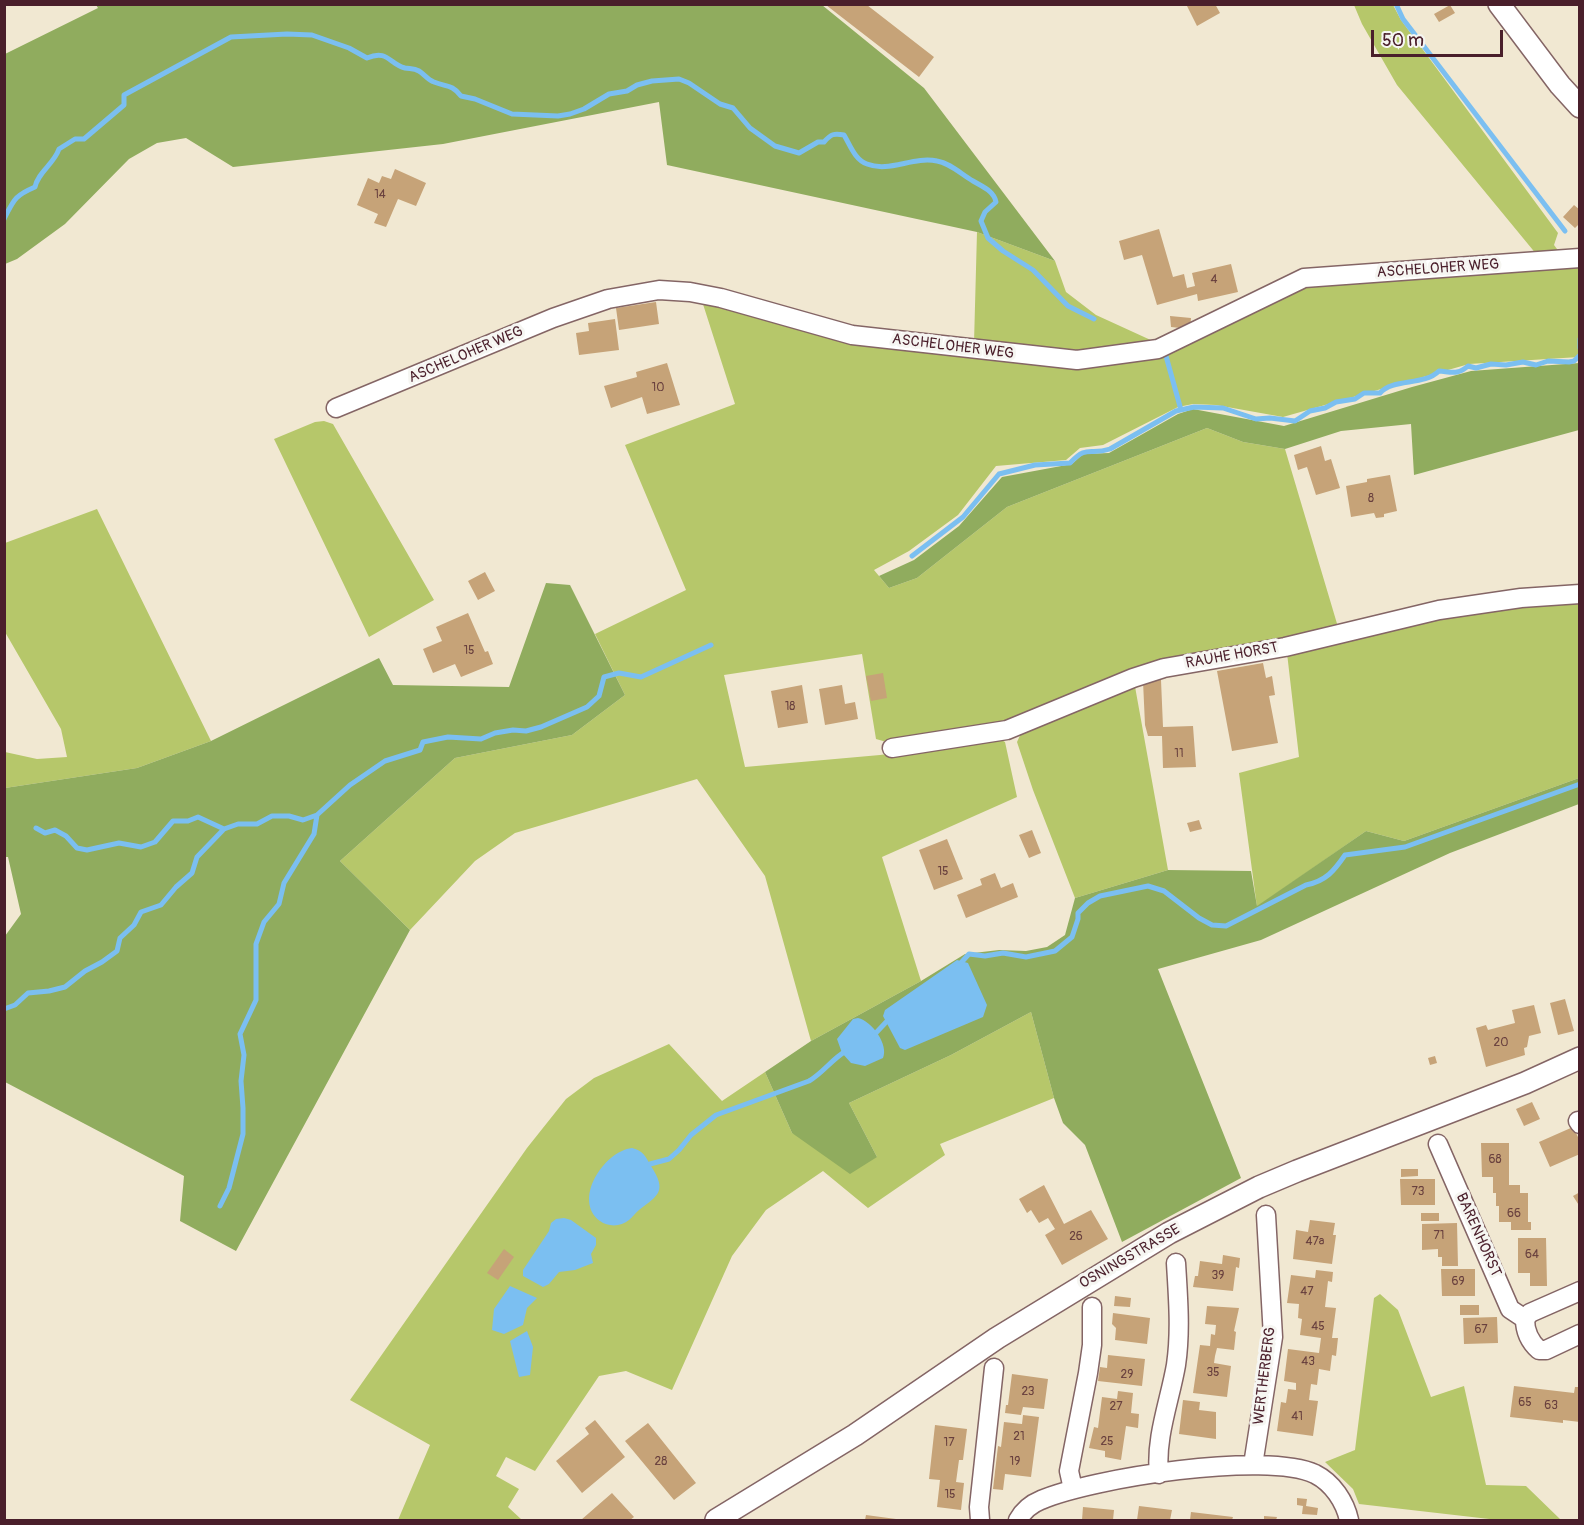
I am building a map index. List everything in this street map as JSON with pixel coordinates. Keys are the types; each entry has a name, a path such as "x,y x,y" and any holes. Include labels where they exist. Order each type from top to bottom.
{"street":[{"path":"1499,4 1560,85 1580,106"},
{"name":"ASCHELOHER WEG","path":"336,408 553,318 608,299 658,290 690,292 721,298 852,335 1077,360 1158,349 1304,278 1580,258"},
{"name":"RAUHE HORST","path":"892,748 1007,730 1133,678 1164,668 1285,647 1439,610 1521,598 1580,594"},
{"name":"OSNINGSTRASSE","path":"716,1521 855,1435 1007,1332 1169,1233 1259,1187 1298,1170 1525,1083 1580,1058"},
{"name":"BARENHORST","path":"1438,1144 1510,1309 1525,1319 1525,1327 1533,1345 1539,1350 1546,1350 1580,1334"},
{"name":"WERTHERBERG","path":"1253,1465 1273,1337 1266,1215"},
{"path":"1159,1474 1157,1457 1176,1365 1179,1333 1176,1263"},
{"path":"1525,1319 1530,1313 1580,1291"},
{"path":"1073,1489 1069,1471 1090,1364 1092,1307"},
{"path":"980,1521 979,1507 994,1368"},
{"path":"1018,1521 1023,1511 1039,1500 1110,1480 1253,1465 1276,1465 1315,1474 1328,1482 1344,1504 1349,1521"}],"green space":[{"path":"96,5 822,5 924,88 1055,261 977,232 667,165 659,102 443,144 233,167 186,138 157,143 129,159 65,224 17,259 5,264 5,54 98,8"},
{"path":"1354,5 1393,5 1401,20 1558,233 1554,245 1560,253 1537,255 1397,85 1362,24"},
{"path":"977,232 1055,261 1066,292 1096,315 1155,342 1077,352 974,343"},
{"path":"1579,264 1579,357 1469,364 1283,417 1216,405 1193,404 1178,407 1103,445 1080,448 1066,460 996,466 958,515 909,551 874,570 889,588 917,578 1007,507 1207,428 1243,442 1285,449 1338,627 1132,672 985,729 890,743 876,739 862,654 724,675 745,767 880,755 998,738 1005,742 1017,797 882,857 921,981 811,1041 765,876 697,779 515,833 475,861 410,930 340,861 455,758 572,735 625,695 595,634 686,590 625,445 735,404 702,301 843,339 1157,356 1289,292 1329,282"},
{"path":"1579,363 1579,430 1414,475 1411,424 1341,431 1285,449 1243,442 1207,428 1007,507 917,578 889,588 879,576 914,560 959,526 1002,477 1072,464 1083,454 1109,453 1178,414 1193,409 1284,426 1471,371"},
{"path":"324,421 333,424 434,600 369,637 274,439 315,422"},
{"path":"97,509 211,741 137,768 5,788 5,752 37,759 67,757 61,729 5,632 5,543"},
{"path":"546,583 570,585 625,695 572,735 455,758 340,861 410,930 236,1251 180,1221 184,1176 5,1082 5,936 21,914 8,857 5,857 5,788 137,768 211,741 379,658 393,685 509,687"},
{"path":"1579,600 1579,778 1404,841 1366,831 1257,907 1239,773 1299,757 1287,653 1439,616"},
{"path":"1134,681 1168,870 1075,898 1017,742 1023,729"},
{"path":"1579,778 1579,804 1450,853 1261,940 1158,969 1241,1178 1122,1242 1085,1145 1063,1123 1031,1012 951,1055 849,1103 877,1157 850,1174 792,1133 765,1072 811,1041 921,981 965,954 999,950 1026,951 1047,947 1065,935 1075,898 1168,870 1251,871 1257,906 1366,831 1404,841"},
{"path":"1031,1012 1054,1098 940,1144 945,1155 868,1208 823,1171 766,1210 732,1256 672,1390 626,1371 599,1376 535,1471 506,1457 496,1476 519,1489 508,1507 522,1520 398,1520 430,1445 350,1400 527,1148 566,1099 594,1078 669,1044 722,1101 765,1072 792,1133 877,1157 849,1103 951,1055"},
{"path":"1380,1294 1398,1310 1431,1397 1464,1386 1486,1485 1526,1486 1561,1520 1498,1520 1359,1504 1353,1489 1325,1462 1355,1450 1374,1298"}],"water":[{"path":"957,960 968,963 987,1005 983,1017 905,1050 900,1048 883,1016 885,1010"},
{"path":"858,1018 874,1029 884,1047 883,1058 865,1066 851,1063 842,1053 837,1039 853,1019"},
{"path":"632,1148 642,1152 656,1174 660,1187 656,1196 626,1222 618,1225 607,1224 600,1221 592,1212 589,1201 590,1189 602,1167 611,1158 621,1151"},
{"path":"556,1219 571,1220 596,1238 596,1245 591,1254 593,1263 575,1270 559,1272 549,1284 543,1287 523,1276 523,1270 549,1231 551,1223"},
{"path":"510,1286 537,1298 527,1308 523,1325 504,1334 492,1330 494,1309"},
{"path":"527,1331 533,1347 530,1375 519,1377 510,1341"}],"building":[{"path":"1186,4 1215,4 1220,13 1197,26"},
{"path":"826,5 867,5 934,57 919,77"},
{"path":"1450,5 1455,13 1439,22 1434,14"},
{"path":"395,169 426,183 416,206 398,199 386,227 374,223 378,214 357,205 368,178 379,183 382,176 391,179"},
{"path":"1574,205 1580,210 1580,223 1575,228 1563,217"},
{"path":"1159,229 1173,277 1184,274 1187,288 1195,286 1192,273 1231,264 1238,292 1198,301 1197,294 1157,305 1142,255 1124,260 1119,241"},
{"path":"656,302 659,324 619,330 616,308"},
{"path":"1170,316 1191,318 1190,329 1171,327"},
{"path":"615,319 619,350 579,355 576,333 589,331 588,323"},
{"path":"667,363 680,405 647,414 642,397 611,408 604,386 637,377 636,372"},
{"path":"1321,446 1325,461 1331,459 1340,488 1316,495 1307,467 1298,470 1294,455"},
{"path":"1390,475 1397,511 1384,514 1384,517 1376,518 1374,513 1351,517 1346,486"},
{"path":"485,572 495,591 478,600 468,581"},
{"path":"468,613 485,652 488,651 493,664 461,677 455,664 433,673 423,649 442,641 436,627"},
{"path":"1263,663 1266,678 1272,676 1275,695 1269,696 1278,743 1232,751 1217,671"},
{"path":"883,673 887,698 871,701 866,676"},
{"path":"1161,680 1163,727 1193,726 1196,767 1163,768 1162,736 1148,736 1145,725 1143,681"},
{"path":"802,685 808,723 778,728 771,691"},
{"path":"842,685 845,704 855,702 858,719 825,725 819,689"},
{"path":"1199,820 1202,829 1190,832 1187,823"},
{"path":"1032,830 1041,853 1029,858 1019,835"},
{"path":"947,839 963,879 934,890 919,850"},
{"path":"995,873 1001,888 1013,883 1018,897 966,918 957,895 982,885 980,879"},
{"path":"1565,999 1574,1031 1558,1035 1550,1003"},
{"path":"1534,1005 1541,1033 1529,1036 1527,1047 1524,1048 1525,1055 1486,1067 1476,1028 1486,1025 1488,1030 1515,1023 1512,1010"},
{"path":"1435,1056 1437,1063 1430,1065 1428,1058"},
{"path":"1532,1102 1540,1119 1524,1126 1516,1109"},
{"path":"1573,1127 1580,1141 1580,1154 1550,1167 1539,1142"},
{"path":"1481,1143 1509,1143 1509,1185 1520,1185 1520,1193 1528,1193 1528,1222 1531,1222 1531,1230 1511,1230 1511,1222 1499,1222 1499,1206 1496,1206 1496,1193 1493,1193 1493,1177 1482,1177"},
{"path":"1401,1169 1418,1169 1418,1176 1401,1177"},
{"path":"1400,1179 1435,1179 1435,1205 1401,1205"},
{"path":"1044,1185 1064,1224 1091,1210 1108,1239 1062,1265 1045,1235 1055,1229 1048,1218 1039,1223 1031,1210 1027,1213 1019,1199"},
{"path":"1580,1192 1580,1207 1573,1196"},
{"path":"1421,1213 1439,1213 1439,1221 1421,1221"},
{"path":"1310,1220 1335,1223 1333,1235 1336,1235 1332,1264 1293,1259 1296,1230 1308,1232"},
{"path":"1457,1223 1458,1266 1442,1266 1442,1257 1438,1257 1438,1249 1422,1250 1422,1224"},
{"path":"1518,1238 1546,1238 1547,1286 1530,1286 1530,1273 1518,1273"},
{"path":"504,1249 514,1257 498,1280 487,1273"},
{"path":"1223,1255 1240,1258 1239,1268 1236,1267 1233,1291 1193,1287 1195,1276 1198,1276 1200,1261 1222,1264"},
{"path":"1441,1269 1475,1269 1475,1296 1442,1296"},
{"path":"1316,1270 1333,1272 1332,1282 1328,1281 1325,1307 1336,1308 1332,1338 1338,1338 1336,1356 1332,1355 1330,1371 1319,1369 1317,1385 1311,1384 1309,1400 1318,1401 1313,1436 1277,1431 1281,1402 1286,1403 1288,1389 1296,1390 1296,1383 1284,1381 1288,1349 1319,1353 1321,1338 1300,1335 1302,1319 1298,1318 1299,1304 1287,1303 1291,1275 1315,1278"},
{"path":"1115,1296 1131,1298 1130,1307 1114,1306"},
{"path":"1460,1305 1479,1305 1479,1315 1460,1315"},
{"path":"1207,1306 1239,1308 1234,1331 1236,1332 1234,1350 1217,1348 1214,1363 1231,1366 1227,1397 1193,1393 1200,1345 1210,1346 1211,1334 1215,1335 1216,1325 1205,1324"},
{"path":"1113,1313 1150,1318 1147,1344 1115,1340 1116,1328 1112,1324"},
{"path":"1497,1317 1498,1343 1464,1344 1463,1318"},
{"path":"1108,1355 1145,1359 1142,1386 1098,1381 1100,1367 1107,1368"},
{"path":"1012,1374 1048,1379 1044,1409 1023,1407 1021,1415 1005,1413"},
{"path":"1514,1386 1574,1393 1575,1387 1580,1387 1580,1422 1563,1420 1563,1423 1510,1417"},
{"path":"1118,1391 1133,1393 1131,1413 1139,1414 1138,1428 1126,1426 1121,1460 1105,1457 1105,1451 1089,1448 1094,1427 1098,1428 1102,1397 1117,1399"},
{"path":"1183,1400 1200,1402 1199,1410 1216,1412 1216,1439 1179,1434"},
{"path":"1023,1415 1039,1417 1031,1477 1005,1474 1003,1490 993,1489 998,1446 1001,1447 1004,1422 1022,1424"},
{"path":"595,1420 625,1457 582,1493 556,1461 589,1434 585,1428"},
{"path":"648,1423 696,1483 674,1500 625,1441"},
{"path":"935,1425 967,1429 963,1460 959,1460 956,1482 964,1483 961,1510 937,1507 940,1480 929,1479"},
{"path":"612,1493 634,1517 630,1520 581,1520"},
{"path":"1297,1498 1307,1499 1306,1506 1318,1508 1317,1515 1302,1514 1303,1506 1297,1505"},
{"path":"1139,1506 1172,1510 1170,1520 1137,1520"},
{"path":"1083,1507 1114,1510 1113,1520 1082,1520"},
{"path":"1191,1512 1233,1517 1232,1520 1190,1520"},
{"path":"866,1515 896,1519 865,1520"},
{"path":"1264,1516 1277,1517 1276,1520 1264,1520"}],"waterway":[{"path":"1396,4 1403,19 1565,231"},
{"path":"4,219 15,199 35,187 39,177 59,149 75,139 84,139 124,105 124,95 231,37 312,35 349,48 367,58 384,56 400,66 415,69 432,81 452,88 461,96 475,99 512,114 558,116 570,114 584,109 609,94 627,91 637,85 652,81 679,79 720,104 733,108 750,128 775,146 799,153 818,142 824,142 833,135 841,134 844,135 856,156 867,164 884,167 928,160 942,162 984,187 993,195 996,202 985,212 981,221 988,238 1003,251 1033,270 1068,306 1094,319"},
{"path":"1580,339 1580,348"},
{"path":"912,556 963,517 999,474 1035,465 1070,463 1085,452 1110,449 1176,411 1194,407 1223,408 1256,419 1295,421 1310,411 1325,408 1336,402 1355,399 1364,393 1380,393 1393,385 1425,379 1439,371 1455,372 1468,366 1476,368 1491,364 1506,365 1523,362 1536,365 1548,361 1569,362 1574,361 1580,355"},
{"path":"1166,356 1181,410"},
{"path":"4,1009 15,1005 28,993 65,987 117,951 120,938 134,925 141,912 161,905 192,873 197,857 224,829 238,824 257,824 272,816 289,816 303,820 317,815 350,785 385,761 420,750 423,742 448,737 481,739 495,733 513,730 526,731 541,727 587,707 599,696 604,677 619,673 641,677 711,645"},
{"path":"958,966 969,954 985,956 1003,953 1026,957 1055,951 1072,937 1078,913 1088,903 1100,896 1148,886 1164,891 1199,918 1212,925 1226,926 1324,878 1345,855 1405,847 1580,784"},
{"path":"220,1206 229,1188 243,1134 241,1081 244,1055 240,1034 256,1000 256,944 264,922 279,904 284,883 314,834 317,815"},
{"path":"36,828 45,833 55,830 66,836 77,848 87,850 119,843 141,847 155,842 173,821 188,821 198,817 224,829"},
{"path":"873,1036 889,1019"},
{"path":"650,1164 669,1159 691,1135 716,1115 809,1081 846,1051"}]}
